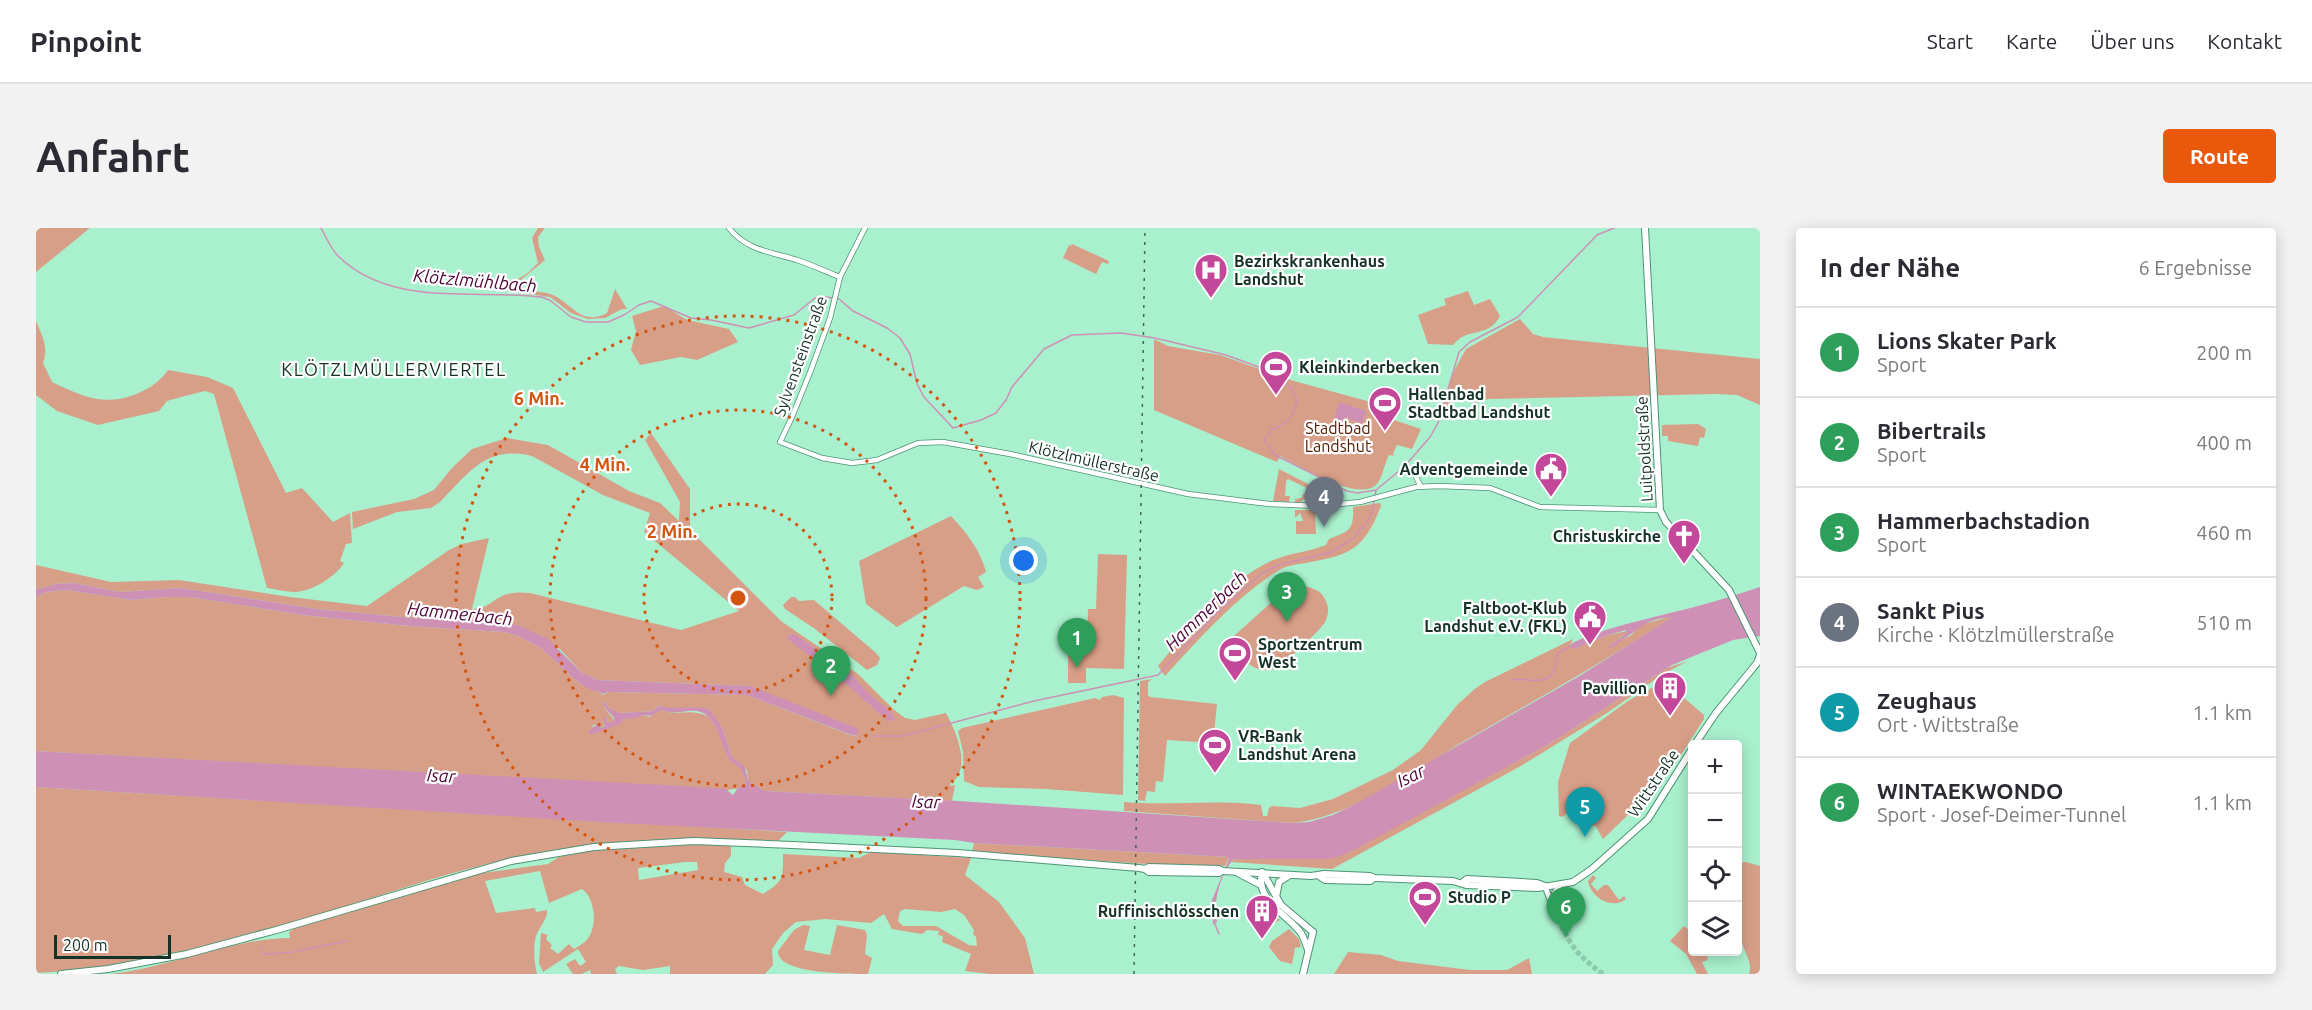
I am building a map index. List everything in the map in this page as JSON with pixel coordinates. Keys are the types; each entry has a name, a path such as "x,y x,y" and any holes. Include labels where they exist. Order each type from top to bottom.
{"main road":[{"name":"Luitpoldstraße","path":"1645,228 1660,510 1666,522 1725,584 1753,637"},
{"name":"Wittstraße","path":"1698,740 1716,712 1757,663 1760,654 1753,637"},
{"name":"Wittstraße","path":"61,974 116,968 187,954 258,936 511,861 594,847 694,841 958,853 1145,869 1149,867 1219,869 1234,872 1319,876 1324,879 1370,881 1374,878 1463,882 1467,879 1537,883 1545,886 1560,885 1573,882 1582,876 1641,826 1659,803 1688,756"},
{"path":"1234,872 1261,885 1276,910 1303,935 1308,950"},
{"path":"1261,885 1262,872"},
{"path":"1262,872 1276,897 1290,914 1312,932"},
{"path":"1276,897 1277,885 1290,875"},
{"path":"1545,886 1552,903 1553,894 1560,885"},
{"path":"1289,923 1312,932"},
{"path":"1303,974 1312,932"}],"street":[{"path":"729,228 751,247 799,261 840,277"},
{"name":"Sylvensteinstraße","path":"780,442 802,394 840,277 865,228"},
{"name":"Klötzlmüllerstraße","path":"780,442 822,458 852,463 877,459 918,444 943,442 1010,454 1168,490 1228,500 1319,506 1380,498 1421,487 1490,488 1540,507 1660,510"},
{"path":"1416,477 1421,487"}],"green space":[{"path":"36,228 90,228 36,272"},
{"path":"538,228 545,228 538,237 539,247 545,260 517,283 516,289 553,295 584,316 598,317 607,313 615,289 627,309 622,309 605,318 588,319 571,313 550,297 515,292 510,281 522,277 538,263 532,238"},
{"path":"1072,244 1109,261 1108,264 1102,262 1096,274 1063,258 1069,245"},
{"path":"1468,291 1474,305 1490,299 1500,316 1489,328 1462,337 1453,345 1428,344 1418,315 1446,305 1444,299"},
{"path":"664,306 687,320 729,329 738,342 697,360 681,357 640,365 631,350 636,331 632,316"},
{"path":"1520,319 1533,334 1543,337 1760,359 1760,405 1737,395 1716,394 1488,399 1477,403 1467,396 1461,385 1456,386 1446,416 1440,410 1455,369 1466,349"},
{"path":"36,321 45,347 43,363 52,382 75,393 97,399 119,399 154,385 168,370 207,377 233,388 286,493 302,488 333,522 350,513 352,543 346,544 340,561 344,563 323,582 309,589 292,592 267,588 214,394 205,391 185,396 167,401 159,411 98,425 57,411 36,395"},
{"name":"Stadtbad Landshut","path":"1154,339 1168,346 1220,355 1294,381 1378,404 1376,414 1421,429 1412,449 1397,445 1394,456 1389,455 1376,485 1367,489 1342,486 1280,456 1277,462 1154,410"},
{"path":"1698,424 1706,429 1704,438 1700,437 1698,446 1668,441 1668,436 1662,436 1662,425"},
{"path":"651,433 690,489 690,530 781,621 858,674 905,718 915,720 946,713 957,738 961,756 959,774 954,781 949,782 950,786 955,785 952,801 765,791 748,781 747,770 732,757 722,727 706,708 673,709 658,706 653,711 621,713 610,709 603,701 602,704 614,720 608,723 606,717 602,728 597,724 592,726 597,732 623,720 637,716 649,717 661,710 673,713 703,714 710,717 722,738 728,757 743,769 746,783 741,788 728,790 36,751 36,597 47,592 67,590 131,600 190,597 302,615 409,626 503,632 518,636 541,648 580,684 602,695 609,692 747,695 857,736 750,686 598,680 581,672 560,649 520,626 487,619 413,618 317,609 181,588 120,592 74,583 56,584 36,590 36,565 111,582 179,580 367,606 449,550 462,544 489,538 472,609 486,606 507,594 530,593 681,630 739,611 644,532 650,513 603,495 532,456 502,454 490,458 470,472 431,508 397,512 353,529 352,512 414,499 434,490 472,449 507,438 548,445 629,491 660,503 679,521 680,502 645,440"},
{"path":"1279,469 1341,501 1303,499 1300,503 1295,502 1295,499 1302,498 1303,494 1308,494 1309,489 1288,479 1285,496 1290,496 1289,502 1273,501"},
{"path":"1380,503 1375,521 1354,548 1334,557 1290,566 1276,572 1231,607 1165,676 1158,666 1226,592 1273,560 1326,545 1329,539 1346,532 1351,526 1353,507"},
{"path":"1295,510 1315,510 1316,534 1296,534 1296,521 1303,521 1300,513 1295,518"},
{"path":"951,516 981,557 986,572 978,577 984,587 977,590 964,586 897,627 866,604 859,561"},
{"path":"1098,554 1127,555 1124,669 1086,668 1086,683 1068,683 1068,655 1087,654 1088,609 1096,609"},
{"path":"1296,580 1321,593 1328,611 1325,622 1293,655 1274,669 1254,667 1245,660 1234,636"},
{"path":"791,597 799,601 814,600 875,652 880,658 877,665 867,670 815,629 785,609 783,605"},
{"path":"1671,618 1620,650 1382,791 1336,812 1291,823 1124,811 1124,802 1244,803 1261,805 1263,816 1267,816 1272,806 1300,808 1333,799 1393,770 1421,750 1458,704 1485,682 1573,639 1570,646 1574,649 1608,635 1627,631 1609,646 1630,636 1641,625"},
{"path":"1688,661 1663,674 1607,713 1519,767 1332,869 1231,862 1236,858 1338,857 1549,744 1667,668"},
{"path":"1152,679 1148,682 1150,697 1217,704 1213,743 1167,740 1163,782 1156,781 1155,792 1147,791 1145,801 1138,800 1140,681"},
{"path":"1664,681 1704,715 1704,719 1691,740 1688,740 1679,758 1668,764 1662,772 1659,770 1648,790 1650,793 1648,796 1644,796 1603,839 1595,825 1585,829 1572,809 1562,817 1559,816 1558,782 1570,743 1628,701"},
{"path":"1113,695 1124,698 1123,795 979,787 964,781 963,752 958,731 962,728 1095,698 1100,700 1102,697"},
{"path":"36,787 787,832 778,841 645,840 546,851 445,875 279,928 220,944 142,961 36,973"},
{"path":"974,843 1229,858 1225,866 1147,864 972,852"},
{"path":"676,844 726,845 731,847 731,856 725,863 724,872 742,877 745,885 763,894 775,886 781,878 783,854 859,858 871,852 971,858 965,875 999,902 1025,938 1034,974 990,974 965,971 971,954 942,942 943,936 938,935 939,931 927,930 922,934 892,929 884,914 871,923 825,919 796,922 783,933 772,949 773,965 765,974 670,974 670,966 643,970 619,966 615,969 617,974 591,974 590,970 582,974 573,974 566,964 575,959 580,966 586,962 578,949 543,972 539,963 541,933 548,935 546,939 552,945 550,948 558,954 569,944 574,949 586,941 590,935 594,914 593,906 582,889 549,903 540,871 485,881 496,913 535,908 536,912 547,910 535,941 534,955 537,974 111,974 156,966 245,943 290,938 289,932 293,929 434,885 482,873 548,864 559,857 594,850","holes":["697,862 698,870 639,880 638,868","905,909 941,912 955,909 964,915 974,930 977,946 969,945 936,926 903,926 898,921 900,911"]},
{"path":"1742,862 1760,866 1760,974 1749,974 1749,962 1742,943"},
{"path":"1593,875 1596,878 1591,884 1597,891 1604,885 1608,885 1619,900 1624,896 1626,899 1609,903 1598,897 1593,893 1588,881"},
{"path":"1261,906 1269,908 1280,920 1262,931 1254,909"},
{"path":"803,925 810,926 804,950 830,955 837,925 865,930 867,935 865,954 872,958 868,974 816,971 789,964 781,959 778,951 794,930"},
{"path":"1684,926 1688,929 1688,956 1707,956 1708,960 1702,962 1708,974 1697,974 1686,954 1670,941"},
{"path":"1289,929 1299,939 1301,947 1295,948 1292,964 1280,961 1269,947 1272,941"},
{"path":"1348,952 1381,955 1398,961 1470,970 1507,970 1529,958 1532,974 1334,974"}],"water":[{"path":"1339,402 1366,411 1362,424 1345,417 1341,427 1333,424"},
{"path":"74,583 120,592 181,588 317,609 413,618 487,619 504,622 520,626 548,639 581,672 598,680 750,686 857,728 859,732 854,736 747,695 609,692 602,694 580,684 541,648 518,636 503,632 409,626 302,615 190,597 131,600 67,590 47,592 36,597 36,590 56,584"},
{"name":"Isar","path":"1760,587 1760,636 1733,640 1672,665 1549,744 1354,850 1327,859 1234,859 1225,872 1219,889 1216,906 1217,922 1213,925 1212,900 1228,857 618,823 36,787 36,751 683,786 726,789 733,795 746,783 740,768 730,761 715,726 706,714 698,711 661,710 651,715 624,719 620,724 590,735 588,732 597,724 602,728 605,725 603,717 606,717 608,723 614,721 602,704 603,701 610,709 621,713 653,711 658,706 709,709 722,727 732,757 745,767 748,781 765,791 1291,823 1309,822 1333,815 1361,801 1581,675 1671,618 1662,618 1646,624 1611,648 1609,646 1625,635 1626,630 1574,649 1570,647 1572,643 1608,629"},
{"path":"791,634 796,635 850,673 869,694 890,711 895,720 888,721 837,676 790,641 787,638"}],"waterway":[{"name":"Klötzlmühlbach","path":"321,228 338,256 359,272 383,283 408,290 434,293 542,297 551,301 571,317 586,322 608,322 651,301 691,318 749,328 794,315 815,298 839,299 853,311 887,328 900,338 910,354 917,384 924,397 953,428 996,413 1012,387 1044,349 1072,335 1121,333 1155,338 1226,355 1267,370 1292,389 1297,399 1289,418 1282,425 1272,429 1264,440 1275,455 1347,491 1357,493 1376,490"},
{"name":"Hammerbach","path":"874,736 903,736 1034,701 1158,675 1219,611 1261,574 1278,565 1332,552 1352,539 1368,521 1376,490 1404,467 1430,437 1438,423 1459,352 1470,342 1518,317 1597,235 1614,228"},
{"path":"1512,680 1548,678 1555,668 1558,653 1571,646"},
{"path":"1215,924 1219,934"},
{"path":"297,951 347,941"},
{"path":"268,954 293,952"},
{"path":"262,953 267,954"}],"tunnel":[{"path":"1552,905 1577,951 1603,974"}],"railway":[{"path":"1134,974 1145,228"}],"place":[{"name":"Bezirkskrankenhaus Landshut","path":"1211,299"},
{"name":"Kleinkinderbecken","path":"1276,396"},
{"name":"Hallenbad Stadtbad Landshut","path":"1385,432"},
{"name":"Adventgemeinde","path":"1551,498"},
{"name":"Sankt Pius","path":"1324,527"},
{"name":"Christuskirche","path":"1684,565"},
{"name":"Hammerbachstadion","path":"1287,622"},
{"name":"Faltboot-Klub Landshut e.V. (FKL)","path":"1590,646"},
{"name":"Lions Skater Park","path":"1077,668"},
{"name":"Sportzentrum West","path":"1235,682"},
{"name":"Bibertrails","path":"831,696"},
{"name":"Pavillion","path":"1670,717"},
{"name":"VR-Bank Landshut Arena","path":"1215,774"},
{"name":"Zeughaus","path":"1585,837"},
{"name":"Studio P","path":"1425,926"},
{"name":"WINTAEKWONDO","path":"1566,937"},
{"name":"Ruffinischlösschen","path":"1262,940"}],"district":[{"name":"KLÖTZLMÜLLERVIERTEL","path":"394,370"}]}
